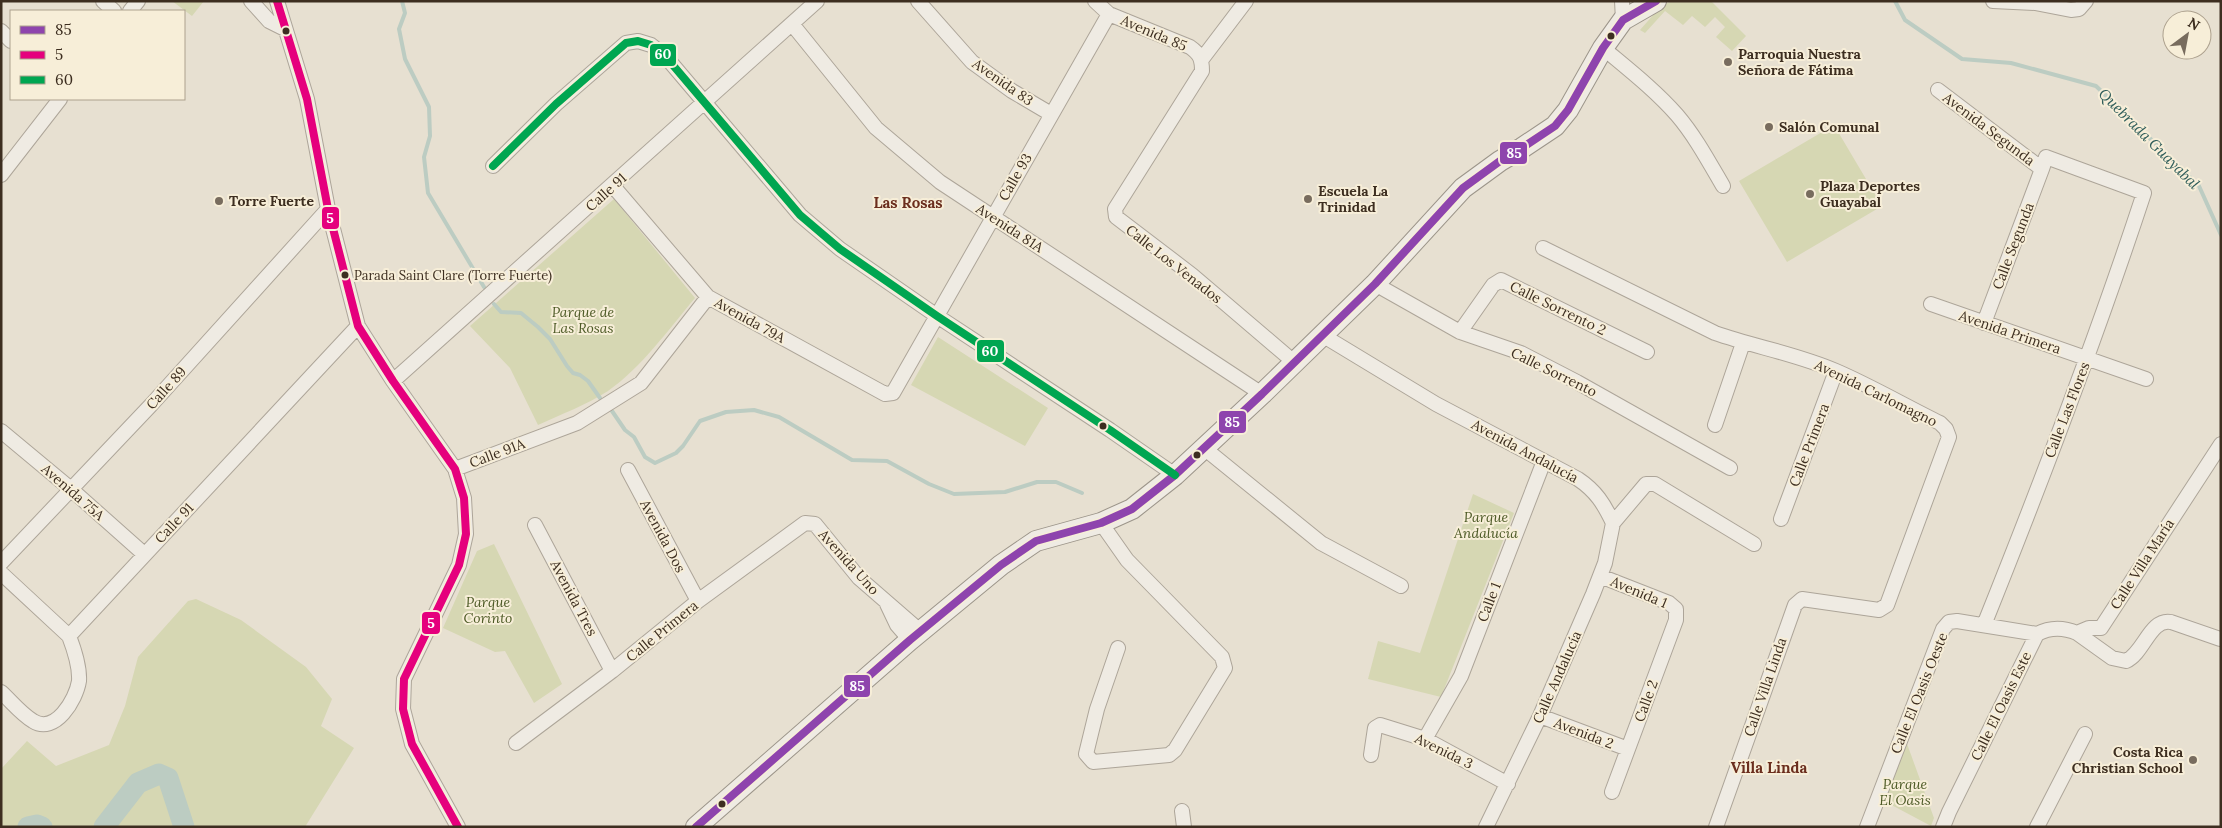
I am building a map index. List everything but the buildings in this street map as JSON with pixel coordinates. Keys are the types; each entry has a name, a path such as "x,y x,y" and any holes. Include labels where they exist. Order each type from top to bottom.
{"main road":[{"path":"696,827 915,636 1002,565 1036,542 1101,523 1132,510 1175,475 1262,394 1375,284 1463,188 1500,161 1555,126 1568,110 1623,10 1656,1"}],"street":[{"path":"103,1 113,10"},
{"path":"251,1 269,21 285,29"},
{"path":"277,1 307,99 328,209 358,326 393,381 455,469"},
{"name":"Calle 91","path":"393,381 613,186 817,1"},
{"name":"Avenida 83","path":"918,1 972,62 1012,91 1051,114"},
{"name":"Avenida 85","path":"1095,1 1109,14 1190,47 1197,52 1202,65"},
{"name":"Calle Los Venados","path":"1246,1 1202,65 1115,209 1116,217 1192,275 1294,362"},
{"path":"1993,1 2035,3 2071,10 2078,9 2086,1"},
{"name":"Calle 93","path":"893,393 992,216 1109,14"},
{"name":"Avenida 81A","path":"792,24 876,128 940,182 1262,394"},
{"path":"493,166 556,104 626,43 638,41 651,45 666,57 706,102 800,215 840,249 1175,475"},
{"path":"1602,48 1647,85 1677,115 1697,143 1723,186"},
{"name":"Avenida Segunda","path":"1938,90 2042,169 2046,157 2144,193"},
{"path":"4,165 59,100"},
{"name":"Calle Segunda","path":"1984,323 2042,169"},
{"name":"Avenida 79A","path":"613,186 708,297 885,394 893,393"},
{"name":"Calle Las Flores","path":"1984,625 2107,305 2144,193"},
{"name":"Calle 89","path":"1,563 72,490 328,209"},
{"name":"Avenida Carlomagno","path":"1543,248 1715,333 1743,343 1799,357 1836,371 1940,423 1946,429 1950,437 1887,605 1878,610 1802,600 1794,604"},
{"name":"Calle Sorrento 2","path":"1460,332 1493,285 1501,280 1647,352"},
{"name":"Calle Sorrento","path":"1375,284 1460,332 1521,354 1577,382 1730,468"},
{"name":"Calle 91A","path":"458,827 412,744 402,709 404,679 452,582 466,538 464,498 455,469 577,423 641,383 708,297"},
{"name":"Avenida Primera","path":"1931,304 2146,379"},
{"name":"Calle 91","path":"69,636 358,326"},
{"name":"Avenida Andalucía","path":"1322,335 1436,404 1591,488 1602,500 1613,523"},
{"path":"1715,425 1743,343"},
{"name":"Calle Primera","path":"1781,519 1836,371"},
{"name":"Avenida 75A","path":"1,431 72,490 144,554"},
{"name":"Calle Villa María","path":"2037,634 2046,629 2067,629 2077,633 2089,628 2101,628 2221,444"},
{"path":"1204,448 1322,543 1401,586"},
{"name":"Calle 1","path":"1424,739 1462,676 1544,461"},
{"name":"Avenida Dos","path":"628,470 698,601"},
{"path":"1613,523 1639,490 1646,484 1655,484 1754,544"},
{"name":"Calle Primera","path":"516,743 612,671 698,601 799,526 810,522"},
{"name":"Avenida Uno","path":"810,522 819,528 859,578 887,603 908,618 915,636"},
{"path":"1101,523 1127,560 1222,657 1225,663 1225,668 1175,750 1170,755 1093,762 1086,754 1097,709 1118,648"},
{"name":"Calle Andalucía","path":"1486,827 1540,716 1600,576 1605,562 1613,523"},
{"name":"Avenida Tres","path":"535,525 612,671"},
{"path":"1,573 69,636 76,652 79,682 73,698 54,722 44,724 34,722 1,692"},
{"name":"Avenida 1","path":"1600,576 1669,603 1676,609"},
{"name":"Avenida Uno","path":"887,603 897,625 915,636"},
{"name":"Calle Villa Linda","path":"1716,827 1794,604"},
{"name":"Calle 2","path":"1612,792 1676,620 1676,609"},
{"name":"Calle El Oasis Oeste","path":"1867,827 1943,629 1949,622 1957,621 1984,625"},
{"path":"2077,633 2112,658 2126,661 2135,656 2155,626 2163,622 2171,622 2220,639"},
{"name":"Calle El Oasis Este","path":"1943,827 2037,634 1984,625"},
{"name":"Avenida 2","path":"1540,716 1628,750"},
{"name":"Avenida 3","path":"1371,754 1375,728 1377,726 1424,739 1508,784"},
{"path":"2037,827 2085,734"},
{"path":"1182,811 1184,827"}],"green space":[{"path":"172,1 204,1 192,16"},
{"path":"1673,1 1711,1 1746,36 1732,51 1716,37 1725,27 1715,17 1705,27 1692,16 1683,25 1665,11 1645,33 1640,30 1662,5"},
{"name":"Plaza Deportes Guayabal","path":"1834,125 1882,206 1787,262 1739,181"},
{"name":"Parque de Las Rosas","path":"614,199 695,298 654,348 632,371 608,391 591,401 538,425 510,368 470,326"},
{"path":"938,337 1048,408 1025,446 911,385"},
{"name":"Parque Andalucía","path":"1473,494 1514,513 1441,697 1368,679 1378,641 1420,653"},
{"name":"Parque Corinto","path":"494,544 562,684 534,703 505,651 495,652 443,628 477,551"},
{"path":"196,599 241,620 306,667 332,699 321,726 354,748 305,827 1,827 1,769 27,741 56,766 109,745 125,706 138,657 188,601"},
{"name":"Parque El Oasis","path":"1906,741 1934,818 1931,826 1884,801"}],"waterway":[{"path":"402,1 405,13 399,29 405,59 429,107 430,136 424,157 428,193 484,287"},
{"name":"Quebrada Guayabal","path":"1895,1 1905,20 1962,59 2011,63 2096,86 2199,186 2221,235"},
{"path":"494,304 501,312 521,313 538,327 550,339 573,373 580,375 588,381 600,398"},
{"path":"612,411 625,430 634,437 645,457 655,463 676,453 700,421 726,412 754,410 779,417 852,460 887,461 929,484 954,494 1005,492 1037,482 1056,482 1082,493"},
{"path":"104,827 138,783 159,774 168,778 184,827"},
{"path":"28,827 37,825 42,827"}],"transit line":[{"name":"5","path":"277,1 307,99 328,209 358,326 393,381 455,469 464,498 466,534 459,565 404,679 403,709 412,744 458,827"},
{"name":"85","path":"696,827 910,640 1001,565 1036,541 1101,523 1132,509 1175,475 1262,394 1375,284 1463,188 1500,161 1555,126 1568,110 1603,48 1623,20 1656,1"},
{"name":"60","path":"493,166 556,104 626,43 638,41 651,45 666,57 800,215 840,249 1175,475"}],"place":[{"name":"Parroquia Nuestra Señora de Fátima","path":"1728,62"},
{"name":"Salón Comunal","path":"1769,127"},
{"name":"Plaza Deportes Guayabal","path":"1810,194"},
{"name":"Escuela La Trinidad","path":"1308,199"},
{"name":"Torre Fuerte","path":"219,201"},
{"name":"Parada Saint Clare (Torre Fuerte)","path":"345,275"},
{"name":"Costa Rica Christian School","path":"2193,760"}],"district":[{"name":"Las Rosas","path":"908,203"},
{"name":"Villa Linda","path":"1769,768"}]}
